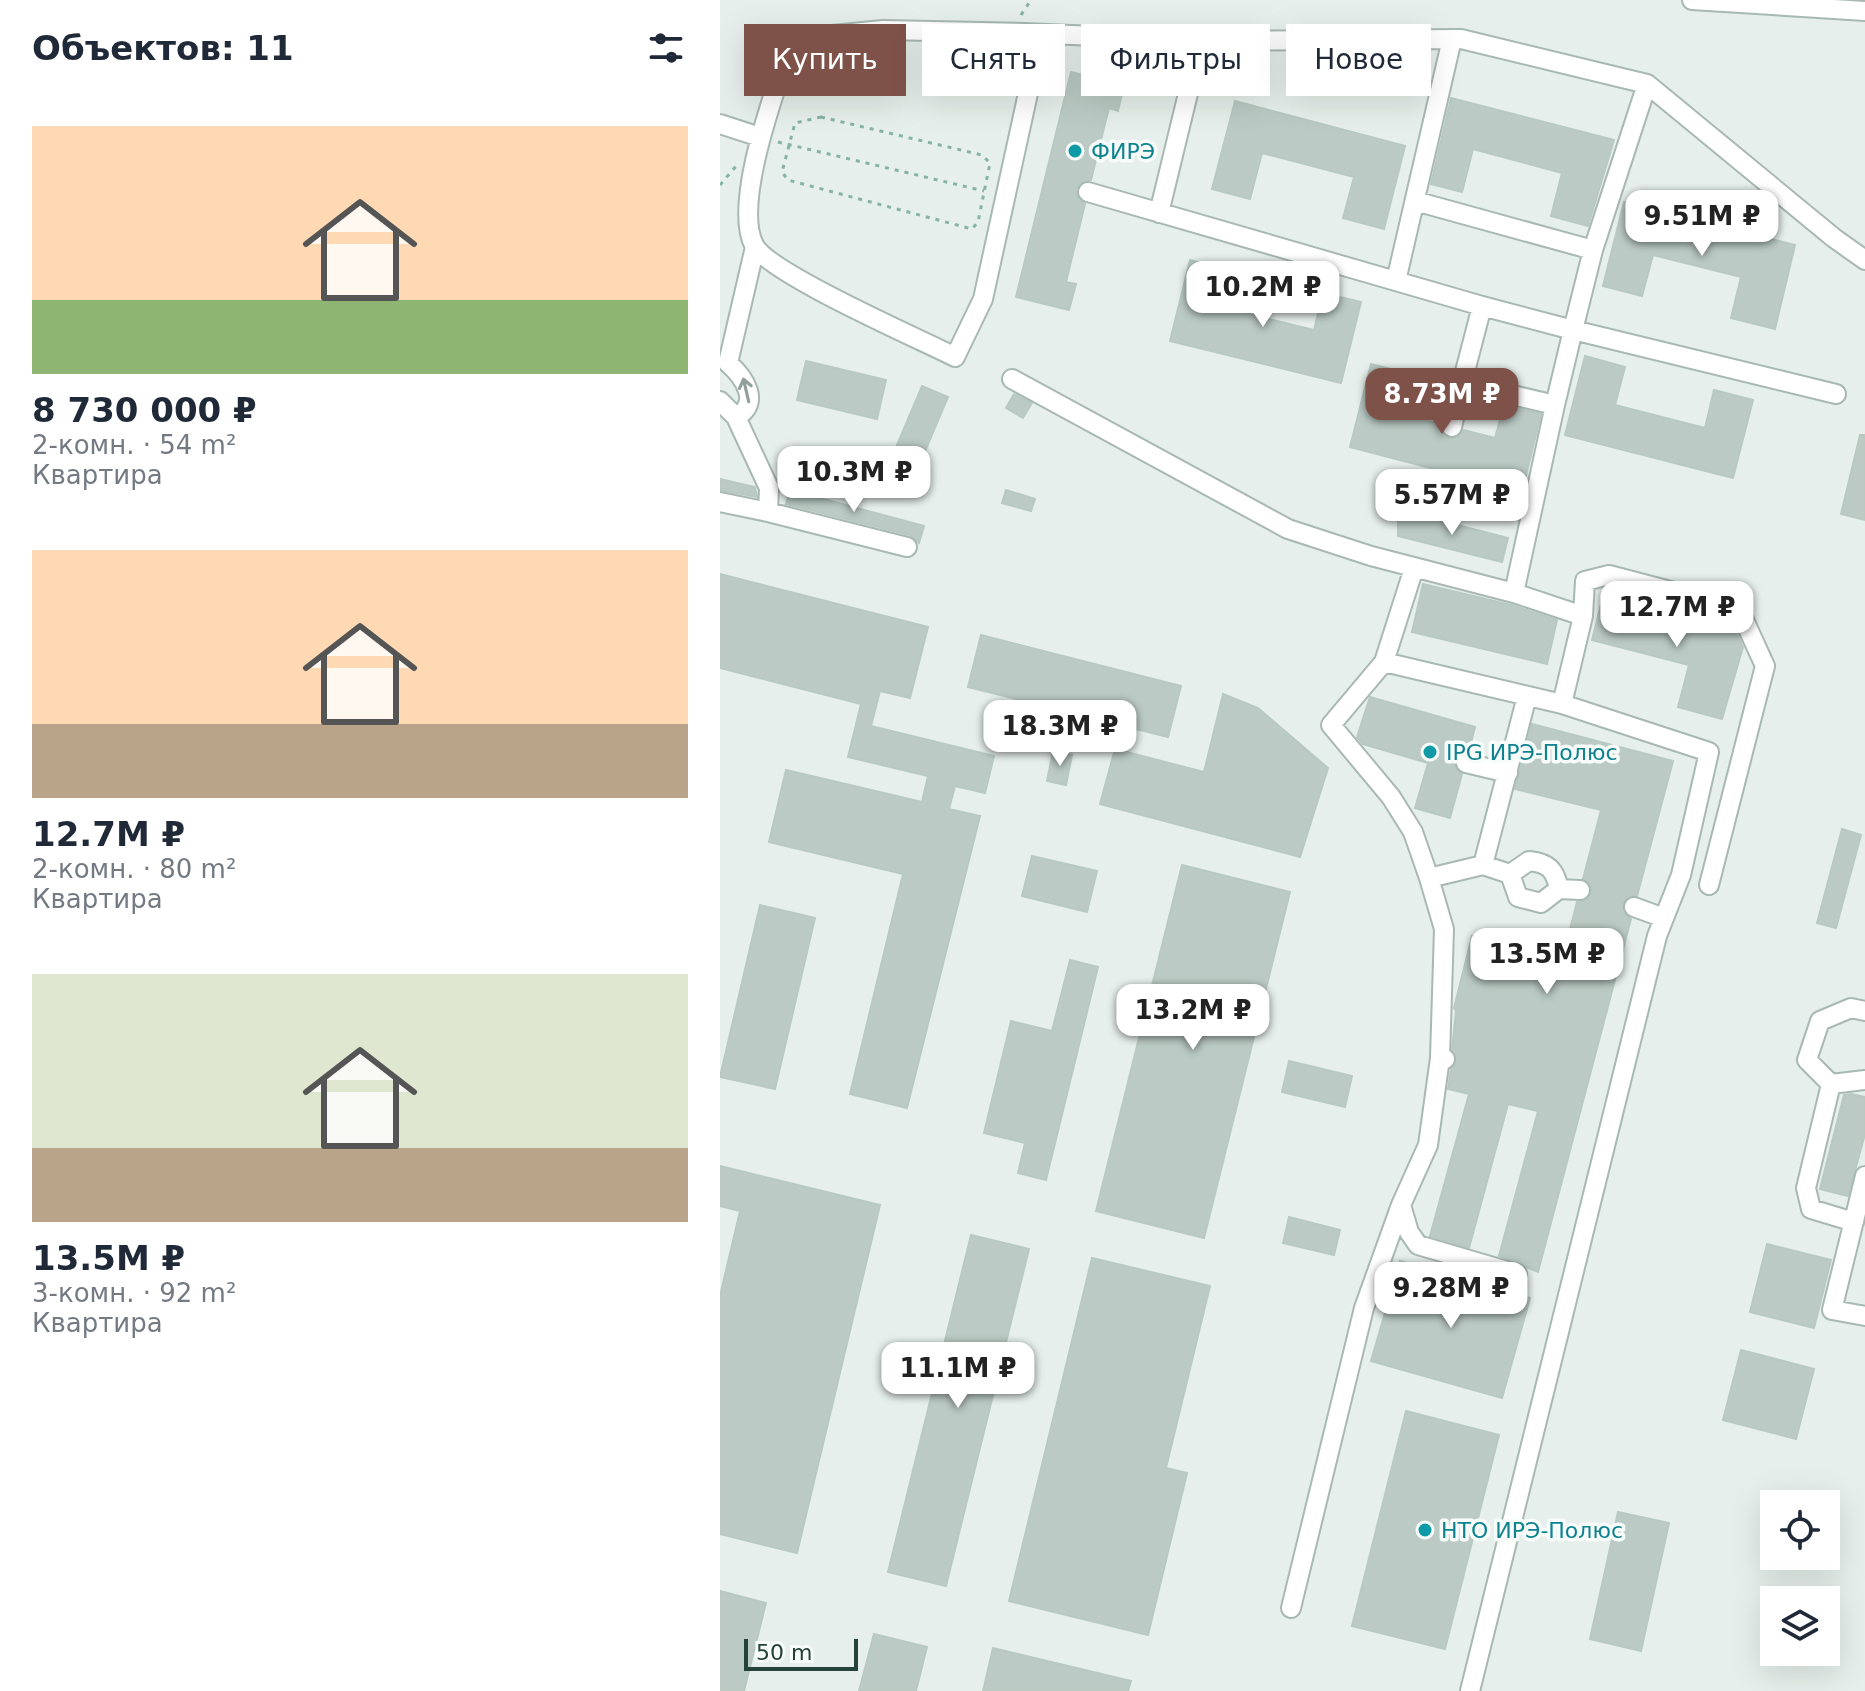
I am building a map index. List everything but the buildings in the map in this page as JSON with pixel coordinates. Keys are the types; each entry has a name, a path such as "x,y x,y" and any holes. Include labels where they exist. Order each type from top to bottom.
{"street":[{"path":"1692,0 1865,11"},
{"path":"736,417 744,413 749,404 748,390 743,376 724,365 755,247 747,218 760,137 788,51 812,37 883,30 922,31"},
{"path":"1270,40 1452,39 1490,45 1647,84 1865,260"},
{"path":"1396,281 1452,39"},
{"path":"1514,593 1593,250 1647,84"},
{"path":"755,247 788,272 955,357 983,299 1027,96"},
{"path":"1159,213 1187,96"},
{"path":"720,124 760,137"},
{"path":"1088,192 1482,306 1836,394"},
{"path":"1415,201 1593,250"},
{"path":"1452,427 1482,306"},
{"path":"1012,379 1288,529 1414,568 1514,593 1583,616"},
{"path":"1462,383 1555,405"},
{"path":"720,401 736,417 769,488 768,512"},
{"path":"720,502 907,547"},
{"path":"1291,1608 1364,1308 1401,1205 1428,1145 1442,1058 1444,929 1429,878 1413,832 1391,797 1331,725 1384,662 1414,568"},
{"path":"1562,704 1583,616 1585,581 1609,575 1739,609 1765,666 1709,885"},
{"path":"1384,662 1562,704 1709,752 1681,875 1664,918 1470,1691"},
{"path":"1483,865 1527,696"},
{"path":"1466,763 1508,773"},
{"path":"1510,874 1529,861 1543,862 1555,872 1559,889"},
{"path":"1429,878 1483,865 1510,874"},
{"path":"1510,874 1518,897 1541,903 1559,889 1580,890"},
{"path":"1634,907 1664,918"},
{"path":"1831,1084 1807,1060 1820,1021 1851,1008 1865,1011"},
{"path":"1831,1084 1865,1080"},
{"path":"1831,1084 1806,1188 1811,1209 1854,1222"},
{"path":"1865,1176 1832,1310 1865,1316"},
{"path":"1401,1205 1409,1232 1418,1245 1517,1274"}],"path":[{"path":"821,117 982,155 990,163 984,191 978,222 972,229 788,180 782,172 795,123 821,117"},
{"path":"760,137 984,191"}],"place":[{"name":"ФИРЭ","path":"1075,151"},
{"name":"IPG ИРЭ-Полюс","path":"1430,752"},
{"name":"НТО ИРЭ-Полюс","path":"1425,1530"}]}
